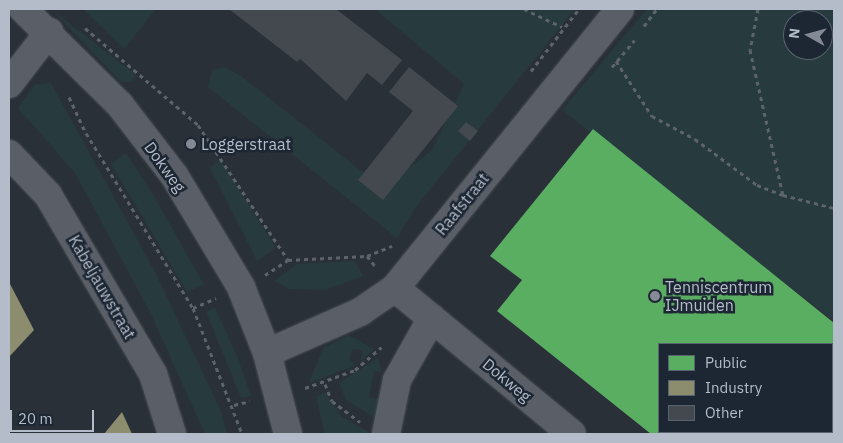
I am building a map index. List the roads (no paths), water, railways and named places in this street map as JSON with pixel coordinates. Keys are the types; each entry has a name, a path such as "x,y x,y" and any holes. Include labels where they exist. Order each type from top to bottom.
{"street":[{"name":"Dokweg","path":"23,9 120,105 174,175 241,287 268,353 288,434"},
{"name":"Raafstraat","path":"268,353 360,312 395,288 620,9"},
{"path":"9,84 48,32"},
{"name":"Kabeljauwstraat","path":"9,154 48,195 153,374 172,434"},
{"name":"Dokweg","path":"395,288 572,434"},
{"path":"386,432 397,380 432,318"}],"place":[{"name":"Loggerstraat","path":"191,144"},
{"name":"Tenniscentrum IJmuiden","path":"655,296"}]}
